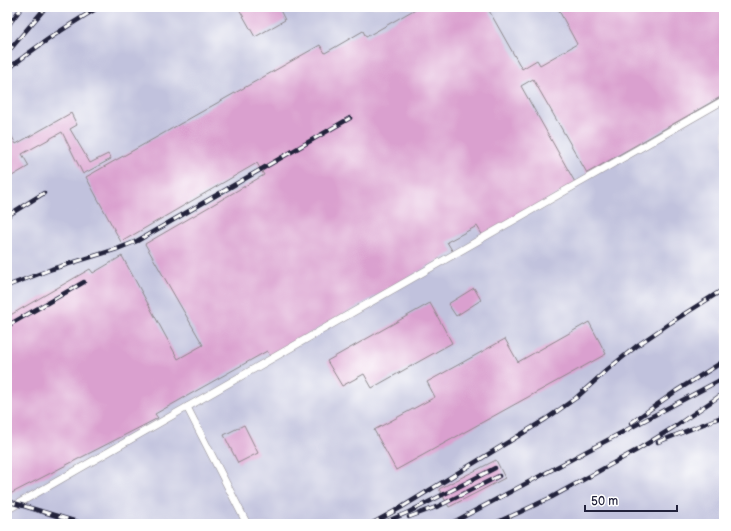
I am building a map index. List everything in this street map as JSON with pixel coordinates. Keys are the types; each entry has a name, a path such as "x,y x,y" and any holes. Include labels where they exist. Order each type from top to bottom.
{"lane":[{"path":"7,510 724,100"},
{"path":"186,407 246,524"}],"shaded area":[{"path":"7,7 724,7 724,524 7,524"}],"building":[{"path":"238,7 284,7 280,10 285,20 255,37"},
{"path":"419,7 487,7 522,69 537,60 540,65 577,44 557,7 724,7 724,95 587,173 533,79 521,86 576,184 483,236 477,226 447,242 453,252 270,356 267,351 155,414 158,418 8,495 7,317 90,269 93,273 122,256 178,359 203,345 145,244 264,175 257,163 121,242 86,177 320,45 325,53 363,31 366,37"},
{"path":"71,113 77,125 70,129 90,163 108,154 111,159 83,174 62,132 22,154 29,166 7,179 7,128 16,144"},
{"path":"474,288 481,300 456,316 448,304"},
{"path":"430,303 452,343 372,388 364,374 342,386 327,361"},
{"path":"589,322 606,354 396,470 374,430 435,397 427,382 505,339 518,362"},
{"path":"244,425 258,453 238,463 224,435"},
{"path":"496,460 505,478 449,507 439,489"}],"railway":[{"path":"7,27 22,7"},
{"path":"7,53 46,7"},
{"path":"7,70 75,21 99,7"},
{"path":"7,286 52,269 117,249 137,241 350,118"},
{"path":"7,216 44,193"},
{"path":"7,326 84,282"},
{"path":"371,524 402,507 546,419 576,398 608,369 638,345 724,289"},
{"path":"631,423 676,391 724,361"},
{"path":"450,524 724,378"},
{"path":"493,524 552,497 637,450 724,393"},
{"path":"658,442 724,416"},
{"path":"383,523 409,512 495,468"},
{"path":"409,517 439,506 499,476"},
{"path":"7,501 84,524"},
{"path":"516,524 538,522 560,524"}]}
